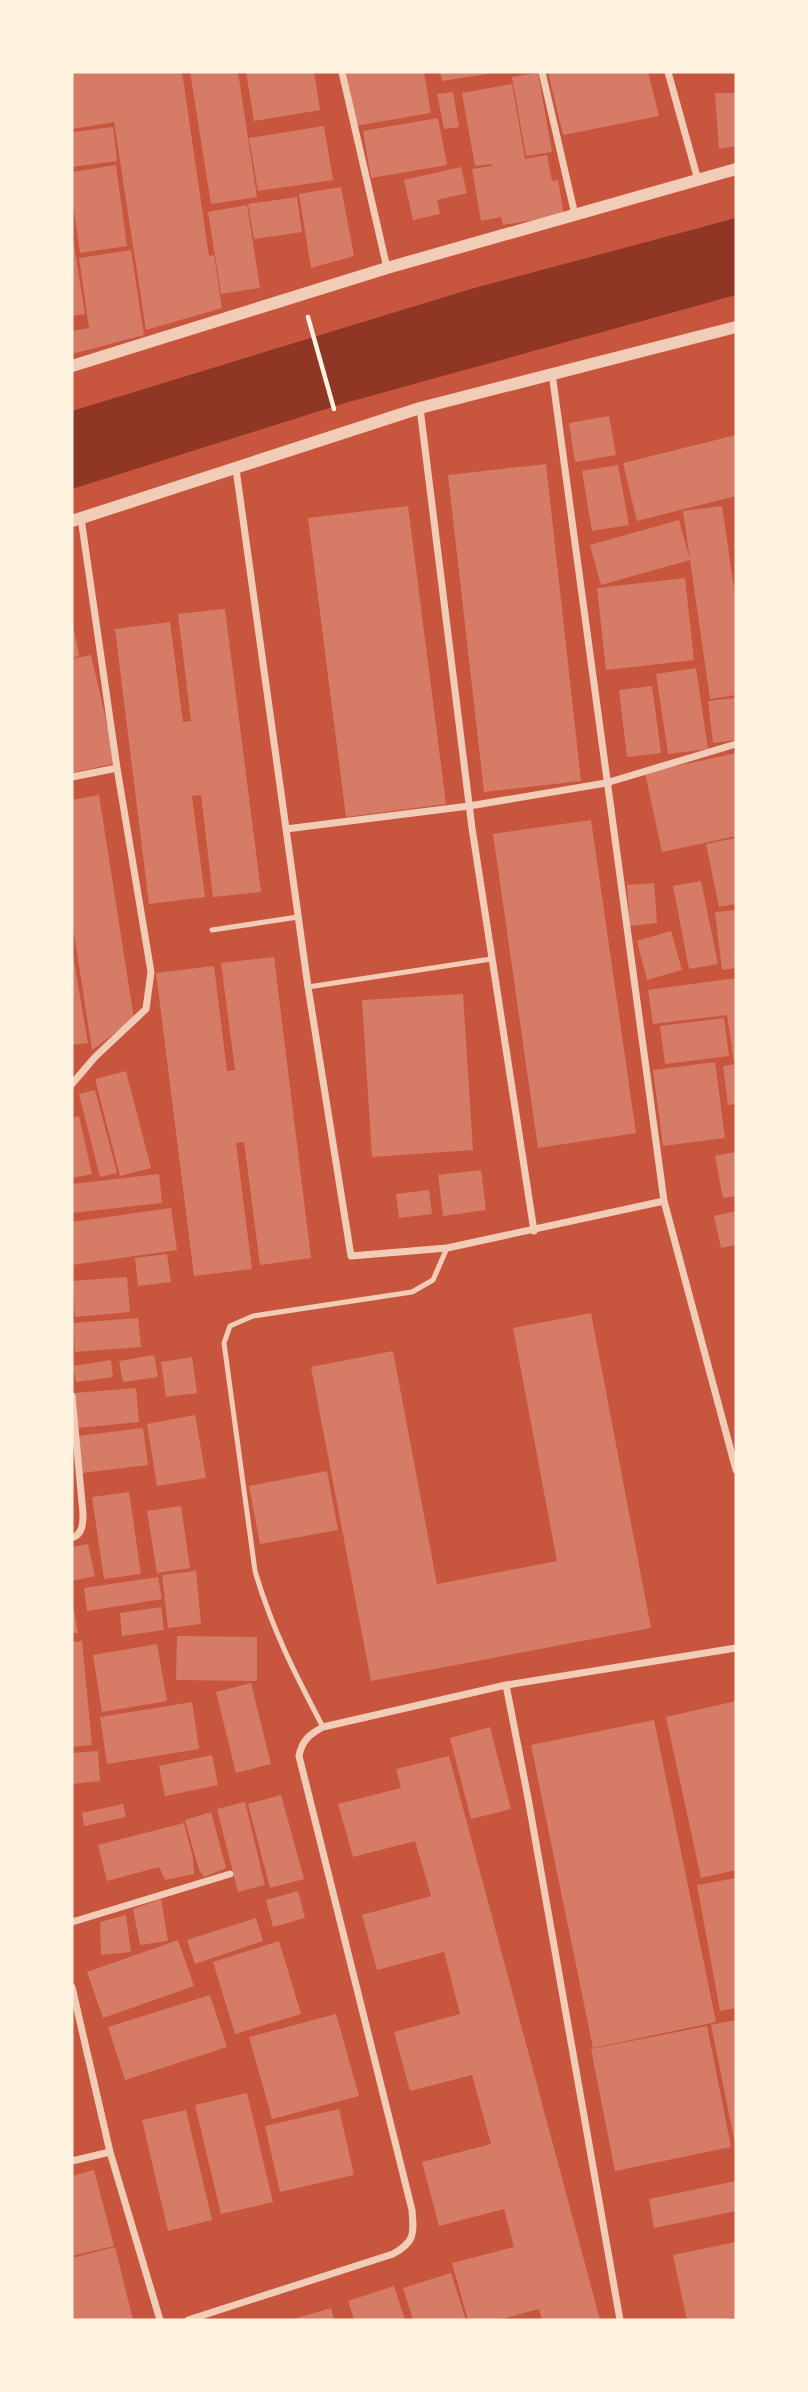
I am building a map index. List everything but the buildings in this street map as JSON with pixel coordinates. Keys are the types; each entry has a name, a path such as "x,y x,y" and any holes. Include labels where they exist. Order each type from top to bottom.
{"street":[{"path":"342,72 387,268"},
{"path":"542,72 575,215"},
{"path":"668,72 698,180"},
{"path":"72,366 387,268 736,169"},
{"path":"72,1084 95,1056 146,1009 150,972 76,519 420,408 736,327"},
{"path":"552,373 664,1201 736,1470"},
{"path":"420,408 469,806 534,1231"},
{"path":"236,469 308,987 349,1257 447,1248 664,1201"},
{"path":"286,830 469,806 606,783 736,744"},
{"path":"72,777 117,768"},
{"path":"72,1396 83,1513 79,1533 72,1538"},
{"path":"188,2320 393,2254 407,2246 413,2234 412,2210 299,1756 309,1735 323,1727 506,1685 736,1648"},
{"path":"506,1685 620,2320"},
{"path":"72,1922 230,1874"},
{"path":"72,1987 110,2152 160,2320"},
{"path":"72,2161 110,2152"}],"lane":[{"path":"212,930 298,917"},
{"path":"308,987 491,959"},
{"path":"323,1727 285,1655 266,1608 256,1571 224,1343 230,1326 253,1316 412,1292 433,1280 447,1248"}],"path":[{"path":"311,327 336,414"}],"shaded area":[{"path":"736,218 736,295 345,403 72,489 72,411 471,289"}]}
